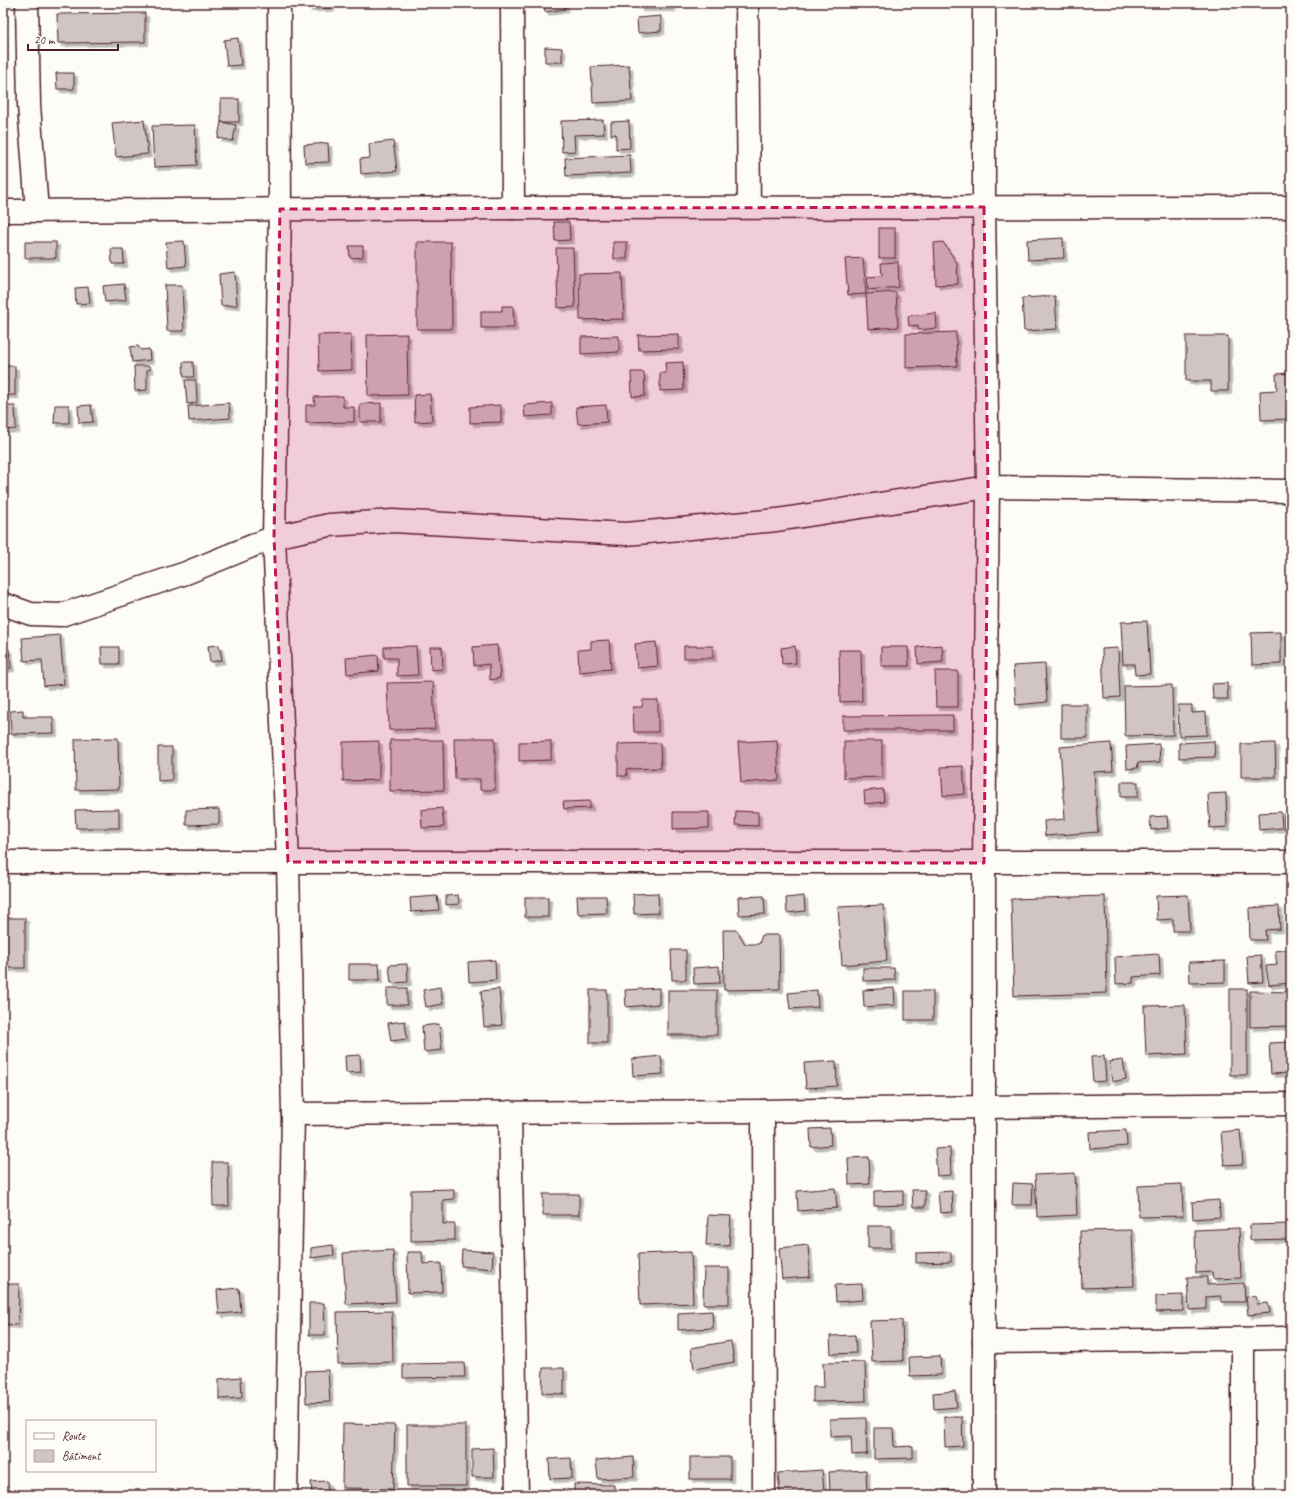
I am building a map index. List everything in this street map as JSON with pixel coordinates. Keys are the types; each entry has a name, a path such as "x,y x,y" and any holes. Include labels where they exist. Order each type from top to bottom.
{"street":[{"path":"27,3 29,105 37,211"},
{"path":"279,3 280,209 274,537 288,862 293,1114 286,1495"},
{"path":"512,3 513,208"},
{"path":"747,3 749,207"},
{"path":"984,3 984,207 988,487 984,863 984,1495"},
{"path":"3,211 749,207 1291,207"},
{"path":"3,604 31,614 61,616 186,573 274,537 329,526 393,521 626,534 777,520 988,487 1291,491"},
{"path":"3,862 1291,862"},
{"path":"293,1114 763,1111 1291,1104"},
{"path":"763,1111 764,1495"},
{"path":"510,1112 517,1495"},
{"path":"984,1342 1291,1338"},
{"path":"1243,1495 1244,1339"}],"highlighted area":[{"path":"984,207 988,487 984,863 288,862 274,537 280,209"}],"building":[{"path":"308,3 331,3 331,8 308,8"},
{"path":"544,3 565,3 565,9 545,12"},
{"path":"639,3 672,3 672,8 639,8"},
{"path":"145,13 145,42 58,43 57,14"},
{"path":"661,16 661,31 638,33 637,18"},
{"path":"4,37 4,79 3,79"},
{"path":"238,38 241,65 227,66 224,40"},
{"path":"545,47 562,48 562,62 545,62"},
{"path":"629,65 632,101 593,103 591,67"},
{"path":"56,73 74,73 74,89 57,89"},
{"path":"221,99 239,99 239,122 221,122"},
{"path":"144,120 148,154 116,157 112,123"},
{"path":"603,120 604,134 574,135 575,151 562,152 561,121"},
{"path":"629,121 630,148 616,149 616,134 611,135 611,122"},
{"path":"221,122 236,125 233,141 218,138"},
{"path":"195,125 197,165 154,167 152,126"},
{"path":"393,141 397,171 361,174 360,159 370,158 369,144"},
{"path":"328,143 329,162 305,163 304,145"},
{"path":"630,155 631,173 566,176 565,158"},
{"path":"554,222 569,222 570,240 555,241"},
{"path":"879,228 895,228 895,258 879,258"},
{"path":"1063,238 1064,258 1028,260 1027,240"},
{"path":"184,241 186,266 168,268 166,242"},
{"path":"25,242 56,242 56,258 25,258"},
{"path":"417,242 451,242 452,329 417,329"},
{"path":"613,242 627,242 627,259 614,259"},
{"path":"943,242 957,263 958,284 936,285 934,243"},
{"path":"349,246 363,246 363,257 350,258"},
{"path":"556,248 573,248 575,307 558,308"},
{"path":"111,249 123,249 124,264 112,264"},
{"path":"863,258 866,294 848,295 845,259"},
{"path":"898,262 899,287 868,290 867,277 882,276 881,263"},
{"path":"235,272 237,305 221,306 219,274"},
{"path":"622,273 624,319 580,320 579,274"},
{"path":"124,284 126,300 105,302 103,286"},
{"path":"165,285 182,285 184,331 167,331"},
{"path":"88,287 90,303 76,304 75,288"},
{"path":"896,292 898,327 868,329 866,294"},
{"path":"1055,296 1057,329 1024,331 1022,298"},
{"path":"502,306 513,306 514,328 481,328 481,311 502,311"},
{"path":"3,309 5,309 4,330 3,330"},
{"path":"936,313 937,328 918,330 918,325 909,326 908,316"},
{"path":"956,332 957,366 906,368 906,334"},
{"path":"351,334 352,370 319,371 318,335"},
{"path":"407,334 408,395 368,396 367,335"},
{"path":"679,334 679,349 639,350 638,335"},
{"path":"619,336 619,352 581,354 581,337"},
{"path":"1186,336 1228,336 1228,391 1211,391 1211,381 1186,381"},
{"path":"138,346 141,350 149,349 150,360 132,362 130,347"},
{"path":"183,362 193,362 194,377 184,377"},
{"path":"683,362 684,390 660,391 660,373 666,373 665,363"},
{"path":"3,366 15,366 15,395 3,395"},
{"path":"134,366 149,366 151,369 147,370 147,390 135,391"},
{"path":"631,372 644,372 645,396 632,397"},
{"path":"1291,373 1291,419 1261,420 1260,391 1277,390 1276,374"},
{"path":"185,380 196,380 197,403 187,404"},
{"path":"430,394 432,421 415,422 414,395"},
{"path":"343,396 343,407 354,407 354,422 306,423 306,405 315,405 314,397"},
{"path":"229,403 230,418 189,421 188,406"},
{"path":"381,403 381,422 360,422 360,404"},
{"path":"552,403 552,415 525,417 524,405"},
{"path":"55,405 69,405 69,423 54,423"},
{"path":"91,405 93,422 79,423 78,406"},
{"path":"501,405 501,422 470,423 470,407"},
{"path":"606,405 607,422 578,424 576,407"},
{"path":"3,406 15,406 16,429 3,430"},
{"path":"1147,621 1150,674 1135,675 1134,664 1123,664 1121,622"},
{"path":"1281,632 1281,664 1252,665 1251,633"},
{"path":"60,635 64,684 44,686 42,660 24,661 22,638"},
{"path":"609,640 611,669 579,672 578,650 591,649 591,641"},
{"path":"656,642 658,666 637,668 635,644"},
{"path":"219,645 222,660 210,662 208,646"},
{"path":"497,645 500,678 490,680 489,664 474,666 473,647"},
{"path":"942,645 943,662 918,664 917,647"},
{"path":"416,646 418,675 397,676 397,658 384,658 384,647"},
{"path":"684,646 713,646 713,658 684,658"},
{"path":"795,646 796,663 782,664 781,648"},
{"path":"101,647 119,647 119,664 102,664"},
{"path":"430,647 442,647 443,669 431,670"},
{"path":"881,647 908,647 909,666 881,666"},
{"path":"1118,648 1120,697 1104,698 1102,649"},
{"path":"9,649 11,668 3,669 3,650"},
{"path":"839,650 861,650 862,701 840,702"},
{"path":"378,655 379,671 347,674 346,658"},
{"path":"1045,664 1047,702 1016,705 1013,666"},
{"path":"935,671 958,671 958,707 936,707"},
{"path":"433,682 435,729 389,730 387,683"},
{"path":"1227,683 1228,699 1213,699 1212,684"},
{"path":"1172,685 1173,735 1125,736 1124,686"},
{"path":"643,700 658,700 658,732 634,732 633,707 642,707"},
{"path":"1061,704 1087,704 1087,738 1061,738"},
{"path":"1178,705 1192,705 1192,713 1206,712 1207,735 1179,736"},
{"path":"23,710 23,717 53,717 54,733 11,734 10,711"},
{"path":"953,715 953,730 843,730 843,716"},
{"path":"118,738 119,789 76,790 75,739"},
{"path":"454,738 495,738 495,790 480,790 480,779 455,779"},
{"path":"390,740 443,740 444,790 390,791"},
{"path":"777,740 779,780 741,783 738,742"},
{"path":"379,741 379,780 343,781 343,742"},
{"path":"551,741 551,760 519,761 519,742"},
{"path":"844,741 882,741 882,777 844,778"},
{"path":"1214,741 1215,757 1179,758 1179,743"},
{"path":"660,743 661,768 626,769 627,776 618,776 618,744"},
{"path":"1111,743 1113,771 1094,772 1098,832 1045,836 1044,821 1065,819 1060,747"},
{"path":"1275,743 1276,777 1241,777 1241,744"},
{"path":"1286,743 1291,743 1291,758 1286,758"},
{"path":"1159,744 1160,762 1137,763 1138,768 1127,769 1126,746"},
{"path":"158,747 172,747 172,780 158,781"},
{"path":"963,766 965,794 943,796 941,767"},
{"path":"1121,782 1138,782 1138,797 1121,797"},
{"path":"883,789 884,802 865,804 864,791"},
{"path":"1226,793 1227,827 1210,828 1208,794"},
{"path":"590,801 590,808 564,809 563,802"},
{"path":"442,808 444,827 422,828 421,810"},
{"path":"119,809 119,828 76,828 75,810"},
{"path":"219,809 219,824 186,825 186,810"},
{"path":"736,811 758,812 758,826 735,825"},
{"path":"673,812 709,812 709,828 673,829"},
{"path":"1281,812 1282,828 1259,830 1258,813"},
{"path":"1284,814 1291,814 1291,828 1284,828"},
{"path":"1167,816 1168,828 1151,830 1150,817"},
{"path":"658,893 659,913 634,914 633,894"},
{"path":"458,895 459,904 446,905 446,896"},
{"path":"1188,895 1190,931 1173,931 1173,919 1157,920 1156,896"},
{"path":"437,896 439,910 411,912 410,898"},
{"path":"577,896 606,896 607,913 578,914"},
{"path":"764,896 765,914 739,915 738,897"},
{"path":"804,896 805,911 787,913 786,898"},
{"path":"1105,896 1107,993 1014,996 1011,899"},
{"path":"525,897 548,897 548,917 525,917"},
{"path":"883,905 887,961 842,965 838,907"},
{"path":"1279,906 1280,929 1265,930 1266,940 1250,940 1249,908"},
{"path":"3,918 25,918 25,968 3,968"},
{"path":"723,930 737,930 745,944 759,944 762,935 779,935 780,989 724,990"},
{"path":"1291,949 1291,983 1269,985 1266,966 1277,965 1275,951"},
{"path":"671,950 686,950 686,980 672,980"},
{"path":"1159,954 1160,975 1133,977 1133,983 1116,984 1115,957"},
{"path":"1261,955 1263,982 1249,983 1247,956"},
{"path":"495,960 496,980 469,982 468,962"},
{"path":"1225,961 1225,982 1190,983 1189,962"},
{"path":"349,964 379,964 380,980 349,980"},
{"path":"407,964 408,982 391,983 389,965"},
{"path":"719,966 720,983 694,984 693,968"},
{"path":"863,968 894,968 895,980 863,981"},
{"path":"440,987 443,1004 426,1007 423,990"},
{"path":"387,988 407,988 407,1005 387,1005"},
{"path":"659,988 659,1004 626,1007 625,990"},
{"path":"894,988 895,1005 864,1007 863,990"},
{"path":"499,989 502,1025 484,1027 481,991"},
{"path":"1230,989 1247,989 1247,1075 1230,1075"},
{"path":"590,990 607,990 607,1043 590,1043"},
{"path":"668,990 717,990 717,1035 668,1035"},
{"path":"817,990 818,1007 790,1009 788,993"},
{"path":"905,991 933,991 933,1020 905,1020"},
{"path":"1250,991 1291,992 1291,1026 1250,1027"},
{"path":"1185,1005 1187,1054 1146,1056 1144,1006"},
{"path":"405,1021 407,1039 391,1041 388,1023"},
{"path":"439,1024 442,1050 424,1052 422,1026"},
{"path":"1291,1042 1291,1073 1271,1074 1269,1043"},
{"path":"360,1055 361,1072 346,1073 345,1056"},
{"path":"661,1056 663,1074 633,1076 632,1059"},
{"path":"1104,1056 1106,1081 1093,1082 1091,1057"},
{"path":"1123,1060 1126,1079 1112,1082 1109,1062"},
{"path":"836,1061 837,1086 806,1088 804,1063"},
{"path":"830,1128 831,1145 811,1147 810,1129"},
{"path":"1126,1130 1127,1146 1090,1149 1089,1132"},
{"path":"1240,1130 1243,1164 1224,1165 1221,1132"},
{"path":"950,1148 951,1175 937,1176 935,1149"},
{"path":"869,1157 870,1184 849,1185 848,1158"},
{"path":"212,1162 228,1162 229,1206 213,1206"},
{"path":"1075,1173 1077,1215 1037,1217 1035,1175"},
{"path":"1013,1183 1033,1184 1032,1205 1012,1205"},
{"path":"1182,1184 1183,1216 1139,1217 1138,1186"},
{"path":"835,1188 837,1208 798,1211 797,1191"},
{"path":"454,1189 454,1199 443,1200 443,1224 455,1224 455,1240 411,1241 411,1190"},
{"path":"903,1190 903,1205 874,1206 874,1191"},
{"path":"912,1190 925,1190 925,1207 913,1207"},
{"path":"952,1191 953,1212 940,1213 938,1192"},
{"path":"543,1194 579,1194 579,1215 543,1215"},
{"path":"1219,1200 1220,1217 1193,1219 1192,1202"},
{"path":"708,1215 731,1216 729,1246 706,1245"},
{"path":"1291,1224 1291,1239 1250,1240 1250,1225"},
{"path":"868,1226 891,1226 891,1248 868,1248"},
{"path":"1239,1228 1241,1278 1213,1279 1212,1272 1196,1273 1195,1230"},
{"path":"1132,1230 1134,1286 1082,1288 1080,1231"},
{"path":"333,1245 334,1255 311,1258 311,1248"},
{"path":"808,1245 810,1277 782,1279 779,1248"},
{"path":"393,1250 396,1302 346,1304 343,1253"},
{"path":"462,1250 493,1252 492,1269 461,1266"},
{"path":"407,1252 422,1252 423,1264 441,1263 442,1292 408,1293"},
{"path":"691,1252 693,1303 640,1305 638,1254"},
{"path":"951,1252 951,1262 916,1263 916,1253"},
{"path":"704,1268 729,1268 729,1304 703,1304"},
{"path":"1187,1277 1207,1277 1207,1285 1244,1283 1245,1302 1221,1302 1221,1296 1206,1297 1206,1309 1189,1310"},
{"path":"3,1284 19,1284 18,1325 3,1324"},
{"path":"862,1284 863,1300 836,1302 835,1285"},
{"path":"239,1288 241,1312 219,1314 217,1290"},
{"path":"1183,1295 1183,1311 1156,1312 1156,1296"},
{"path":"1256,1296 1257,1304 1268,1303 1270,1313 1248,1315 1246,1297"},
{"path":"309,1303 324,1303 325,1335 309,1335"},
{"path":"392,1311 393,1362 338,1364 337,1312"},
{"path":"712,1311 713,1328 678,1330 678,1313"},
{"path":"902,1320 903,1361 872,1362 870,1321"},
{"path":"855,1335 856,1353 831,1354 830,1336"},
{"path":"731,1341 734,1362 694,1369 691,1348"},
{"path":"940,1356 941,1375 910,1376 909,1357"},
{"path":"865,1362 866,1401 813,1402 813,1387 824,1387 823,1363"},
{"path":"464,1363 465,1377 403,1378 403,1364"},
{"path":"543,1368 564,1368 564,1394 542,1393"},
{"path":"328,1370 330,1402 306,1403 305,1371"},
{"path":"241,1377 242,1398 219,1399 219,1379"},
{"path":"955,1391 957,1407 934,1409 933,1393"},
{"path":"944,1417 962,1417 963,1446 945,1447"},
{"path":"866,1418 867,1454 852,1455 851,1436 830,1437 830,1419"},
{"path":"343,1424 395,1425 393,1489 342,1488"},
{"path":"407,1425 466,1425 466,1486 407,1486"},
{"path":"874,1428 893,1428 894,1447 913,1446 913,1458 874,1459"},
{"path":"493,1448 494,1477 472,1477 472,1449"},
{"path":"633,1457 634,1477 598,1479 596,1460"},
{"path":"690,1457 730,1457 730,1479 690,1479"},
{"path":"571,1458 572,1478 550,1479 549,1459"},
{"path":"822,1470 824,1491 780,1494 778,1473"},
{"path":"866,1470 867,1495 841,1495 841,1492 830,1492 829,1472"},
{"path":"327,1481 328,1495 312,1495 311,1482"},
{"path":"574,1484 614,1485 614,1495 574,1495"},
{"path":"944,1490 962,1490 962,1495 944,1495"}]}
